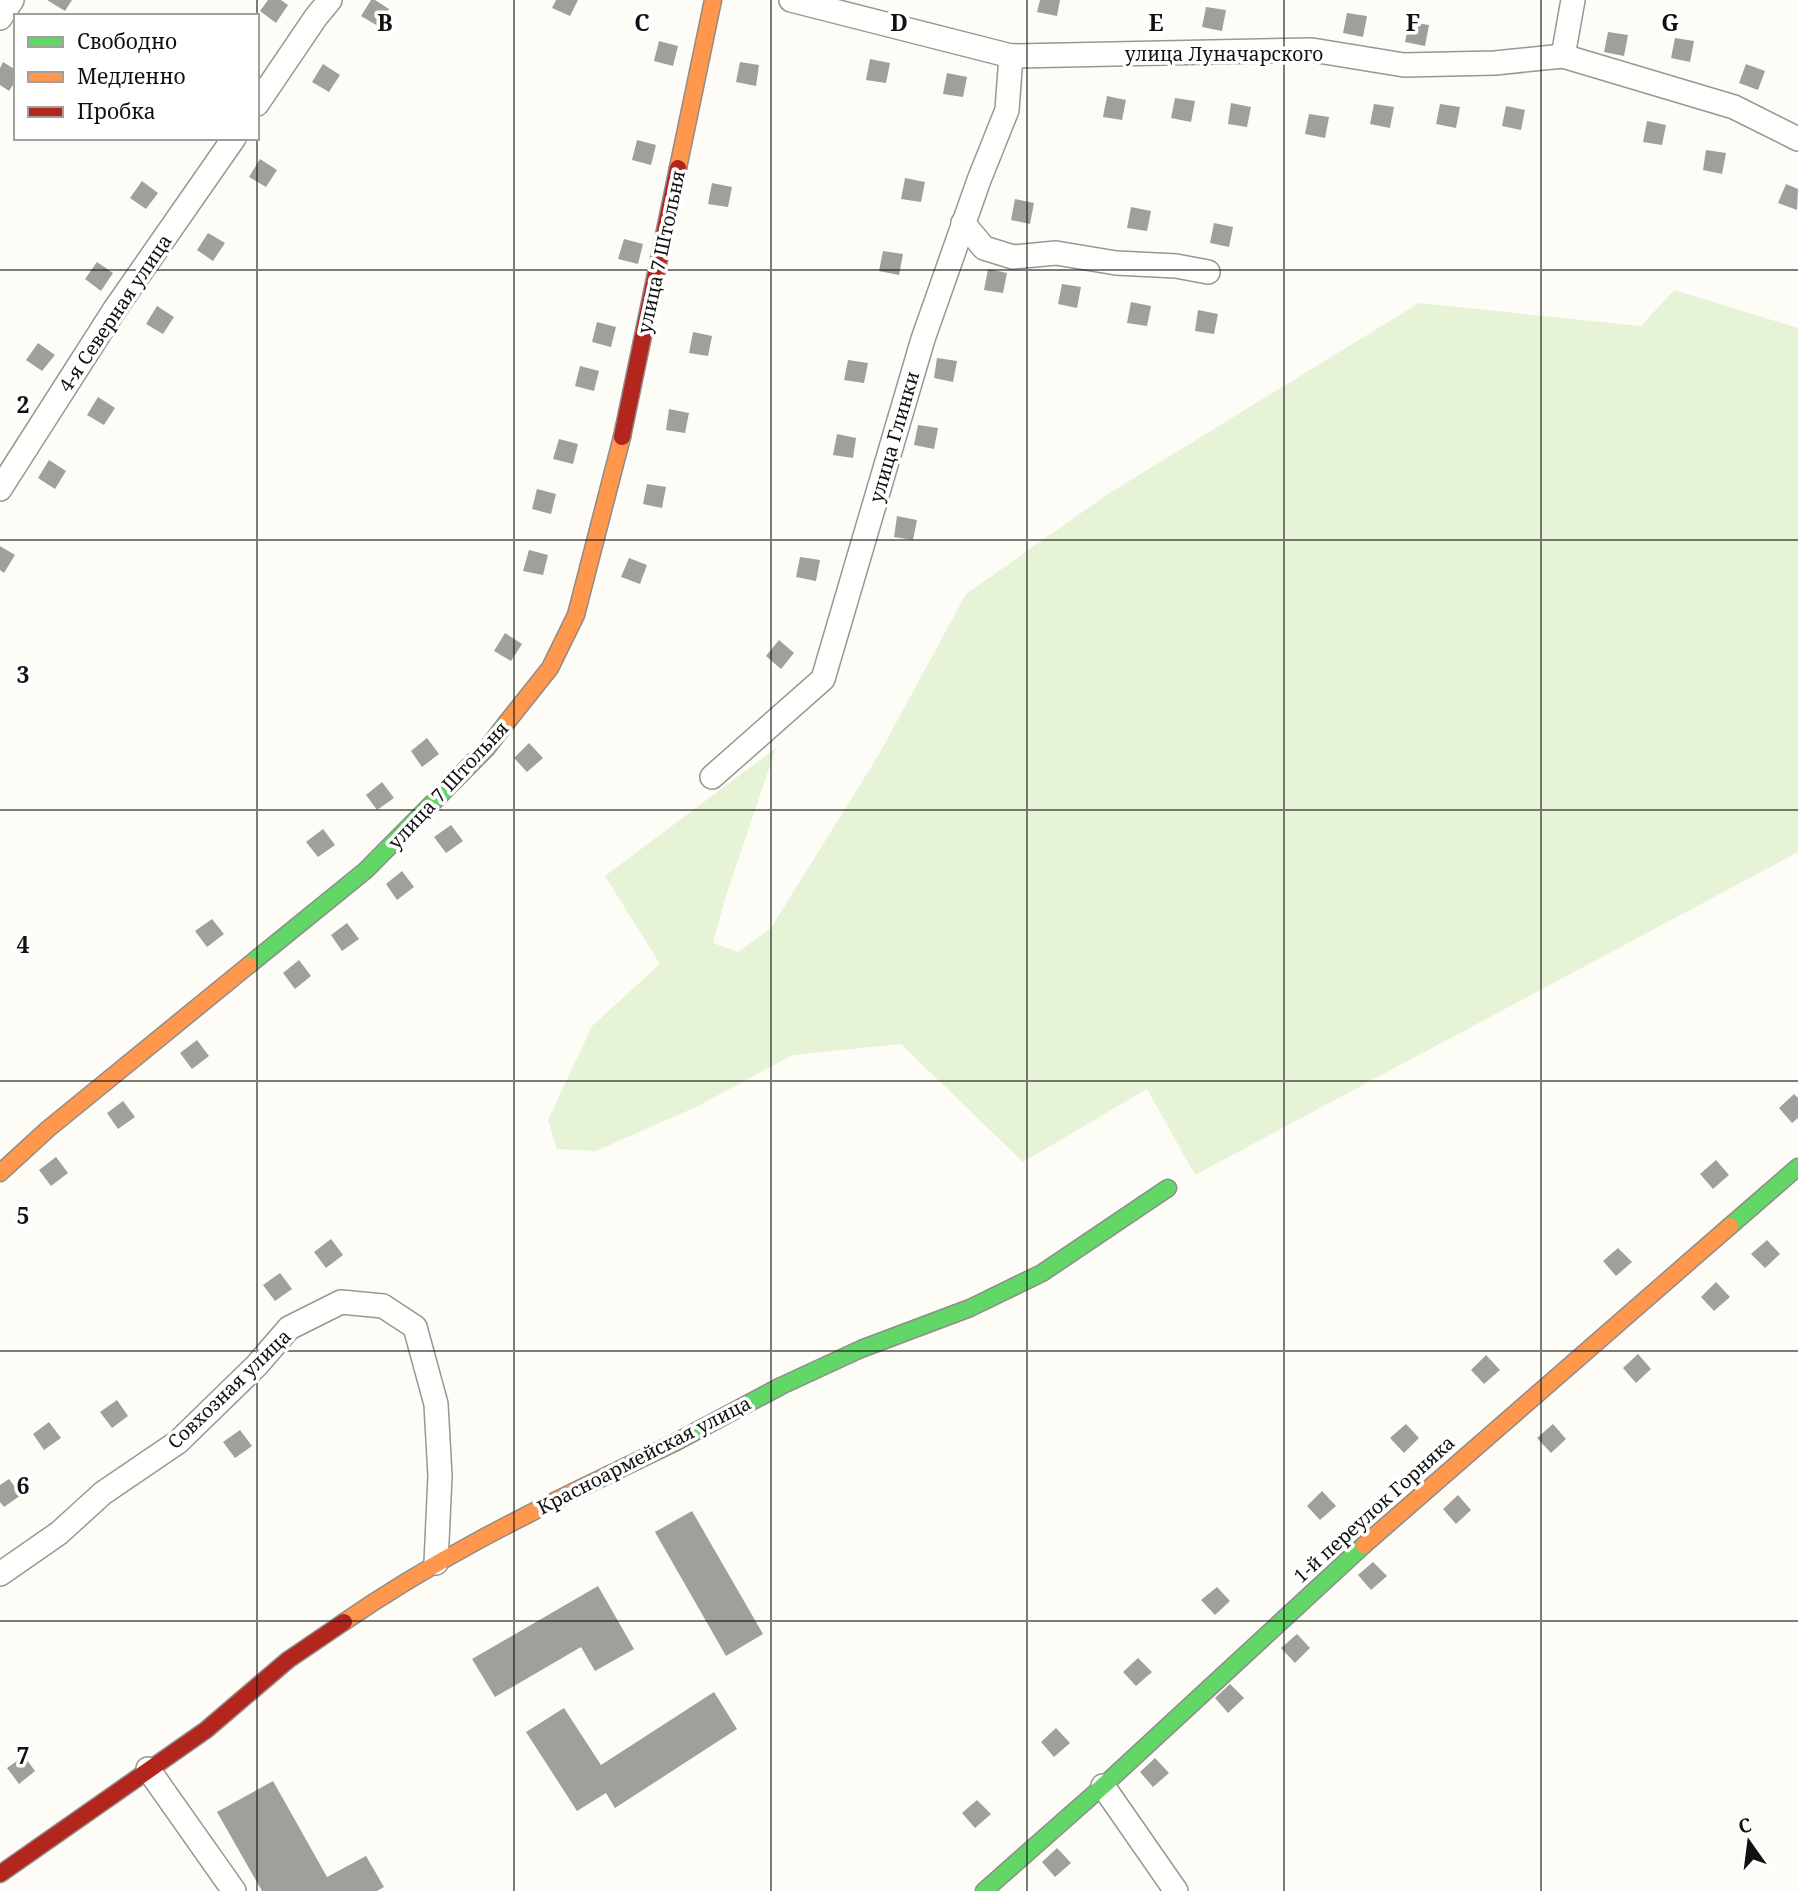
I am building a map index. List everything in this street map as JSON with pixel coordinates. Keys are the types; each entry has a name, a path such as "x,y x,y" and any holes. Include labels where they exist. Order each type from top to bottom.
{"street":[{"path":"0,18 12,0"},
{"path":"259,101 330,0"},
{"name":"улица 7 Штольня","path":"0,1173 48,1129 366,870 487,748 550,668 576,615 624,431 713,0"},
{"path":"791,0 1011,56"},
{"path":"1563,56 1573,0"},
{"name":"улица Луначарского","path":"1011,56 1312,50 1404,65 1495,63 1563,56 1734,107 1798,139"},
{"name":"улица Глинки","path":"712,777 823,679 923,339 963,223 1007,110 1011,56"},
{"name":"4-я Северная улица","path":"0,489 115,309 233,140"},
{"path":"963,223 984,248 1013,257 1056,253 1116,263 1176,266 1208,272"},
{"name":"1-й переулок Горняка","path":"984,1891 1103,1786 1398,1514 1798,1167"},
{"name":"Красноармейская улица","path":"0,1874 206,1730 288,1660 365,1607 436,1563 517,1518 674,1443 781,1386 861,1349 970,1308 1042,1273 1168,1188"},
{"name":"Совхозная улица","path":"0,1574 59,1533 103,1493 178,1442 257,1365 289,1328 341,1302 383,1306 415,1327 436,1404 440,1476 436,1563"},
{"path":"148,1769 234,1891"},
{"path":"1103,1786 1176,1891"}],"green space":[{"path":"1674,290 1798,328 1798,852 1195,1175 1147,1089 1023,1162 901,1044 793,1055 696,1107 596,1151 557,1149 548,1120 592,1026 660,964 605,876 776,748 725,899 713,943 738,952 771,928 878,756 966,594 1108,494 1419,303 1641,326"}],"building":[{"path":"47,0 72,0 65,11"},
{"path":"268,0 281,0 288,5 276,23 260,11"},
{"path":"371,0 389,9 378,26 361,16"},
{"path":"556,0 578,0 570,16 552,8"},
{"path":"1040,0 1060,0 1057,16 1037,12"},
{"path":"1206,7 1226,10 1222,31 1202,27"},
{"path":"1347,13 1367,16 1363,37 1343,33"},
{"path":"1409,22 1429,25 1425,46 1405,42"},
{"path":"1608,32 1628,35 1624,56 1604,52"},
{"path":"1675,38 1694,41 1690,62 1671,58"},
{"path":"659,41 678,46 673,66 654,61"},
{"path":"870,59 890,63 886,83 866,80"},
{"path":"3,62 14,69 14,83 9,91 0,85 0,68"},
{"path":"740,62 759,65 756,86 736,82"},
{"path":"323,64 340,75 329,92 312,82"},
{"path":"1746,64 1765,71 1758,90 1739,83"},
{"path":"947,73 967,77 963,97 943,94"},
{"path":"1107,96 1126,100 1122,120 1103,117"},
{"path":"1175,98 1195,101 1191,122 1171,118"},
{"path":"1231,103 1251,107 1247,127 1228,124"},
{"path":"1374,104 1394,107 1390,128 1370,124"},
{"path":"1440,104 1460,107 1456,128 1436,124"},
{"path":"1506,106 1525,110 1521,130 1502,126"},
{"path":"1309,114 1329,117 1325,138 1305,134"},
{"path":"1647,121 1666,125 1662,145 1643,142"},
{"path":"637,140 656,145 651,165 632,160"},
{"path":"1706,150 1726,153 1722,174 1703,170"},
{"path":"260,159 277,170 266,187 249,177"},
{"path":"905,178 925,182 921,202 901,199"},
{"path":"142,181 158,193 146,209 130,198"},
{"path":"712,183 732,187 728,207 708,204"},
{"path":"1786,184 1798,189 1797,210 1778,203"},
{"path":"1015,199 1034,203 1030,224 1011,220"},
{"path":"1131,207 1151,211 1147,231 1127,228"},
{"path":"1214,223 1233,227 1229,247 1210,243"},
{"path":"208,233 225,243 213,261 197,250"},
{"path":"624,239 643,244 638,264 618,259"},
{"path":"883,251 903,254 899,275 879,271"},
{"path":"97,262 113,273 101,291 85,279"},
{"path":"988,269 1007,273 1003,293 984,290"},
{"path":"1062,284 1081,287 1077,308 1058,304"},
{"path":"1131,302 1151,306 1147,326 1127,323"},
{"path":"157,306 174,317 163,334 146,324"},
{"path":"1198,310 1218,314 1214,334 1195,331"},
{"path":"597,322 616,327 611,347 592,342"},
{"path":"693,332 712,336 708,356 689,353"},
{"path":"38,343 55,355 42,371 26,360"},
{"path":"937,358 957,361 953,382 934,378"},
{"path":"848,360 868,363 864,383 844,380"},
{"path":"580,366 599,371 594,391 575,386"},
{"path":"98,397 115,408 104,425 87,415"},
{"path":"669,409 689,413 685,433 666,430"},
{"path":"918,425 938,428 934,449 914,445"},
{"path":"837,434 856,438 853,458 833,455"},
{"path":"559,439 578,444 573,464 553,459"},
{"path":"49,460 66,471 55,489 38,478"},
{"path":"647,484 666,487 662,508 643,504"},
{"path":"537,489 556,494 551,514 532,509"},
{"path":"897,516 917,520 913,540 894,537"},
{"path":"0,546 15,555 4,573 0,570"},
{"path":"529,550 548,555 543,575 523,571"},
{"path":"800,557 820,560 816,581 796,577"},
{"path":"629,558 647,565 640,584 621,577"},
{"path":"505,633 522,644 511,661 494,651"},
{"path":"779,640 794,653 781,669 766,656"},
{"path":"427,738 439,754 422,767 411,751"},
{"path":"529,743 543,758 527,772 514,758"},
{"path":"382,782 394,798 377,810 366,795"},
{"path":"451,825 463,841 446,853 434,837"},
{"path":"323,829 335,845 318,857 306,842"},
{"path":"402,871 414,887 397,900 386,884"},
{"path":"212,919 224,934 207,947 195,931"},
{"path":"347,923 359,939 342,951 331,935"},
{"path":"299,960 311,976 295,989 283,973"},
{"path":"197,1040 209,1056 192,1069 180,1053"},
{"path":"1794,1094 1798,1098 1798,1118 1792,1123 1779,1108"},
{"path":"123,1101 135,1117 118,1129 107,1113"},
{"path":"56,1157 68,1173 51,1186 39,1170"},
{"path":"1716,1160 1729,1175 1713,1189 1700,1174"},
{"path":"331,1239 343,1255 326,1268 314,1252"},
{"path":"1767,1240 1780,1254 1765,1268 1751,1254"},
{"path":"1618,1248 1632,1262 1616,1276 1603,1261"},
{"path":"280,1273 292,1289 275,1301 263,1285"},
{"path":"1716,1282 1730,1297 1714,1311 1701,1297"},
{"path":"1638,1354 1651,1369 1636,1383 1623,1368"},
{"path":"1486,1355 1500,1370 1484,1384 1471,1370"},
{"path":"117,1400 128,1416 112,1428 100,1412"},
{"path":"49,1422 61,1438 44,1450 33,1434"},
{"path":"1406,1424 1419,1438 1404,1453 1390,1438"},
{"path":"1553,1424 1566,1439 1551,1453 1537,1438"},
{"path":"240,1430 252,1446 235,1458 223,1442"},
{"path":"9,1479 21,1495 4,1507 0,1502 0,1485"},
{"path":"1322,1491 1336,1506 1320,1520 1307,1506"},
{"path":"1458,1495 1471,1510 1456,1524 1443,1509"},
{"path":"692,1511 763,1634 726,1656 655,1532"},
{"path":"1373,1562 1387,1576 1371,1590 1358,1575"},
{"path":"598,1586 634,1649 595,1671 581,1647 495,1697 472,1659"},
{"path":"1217,1587 1230,1601 1215,1615 1201,1600"},
{"path":"1297,1634 1310,1648 1295,1663 1281,1648"},
{"path":"1138,1658 1152,1672 1136,1686 1123,1672"},
{"path":"1230,1684 1244,1698 1228,1713 1215,1698"},
{"path":"714,1692 737,1729 615,1808 606,1793 577,1811 526,1732 564,1708 601,1765"},
{"path":"1056,1728 1070,1743 1054,1757 1041,1742"},
{"path":"24,1756 35,1771 19,1784 7,1768"},
{"path":"1155,1758 1169,1773 1153,1787 1140,1772"},
{"path":"273,1781 327,1877 366,1856 384,1887 377,1891 262,1891 217,1812"},
{"path":"977,1800 991,1814 975,1828 962,1813"},
{"path":"1057,1848 1071,1863 1055,1877 1042,1862"}],"traffic: fast":[{"path":"249,965 366,870 487,748 507,722"},
{"path":"1730,1226 1798,1167"},
{"path":"610,1474 781,1386 861,1349 970,1308 1042,1273 1168,1188"},
{"path":"984,1891 1103,1786 1364,1545"}],"traffic: slow":[{"path":"678,168 713,0"},
{"path":"507,722 550,668 576,615 622,437"},
{"path":"0,1173 48,1129 249,965"},
{"path":"1364,1545 1730,1226"},
{"path":"344,1622 474,1543 610,1474"}],"traffic: jam":[{"path":"622,437 678,168"},
{"path":"0,1874 206,1730 288,1660 344,1622"}]}
